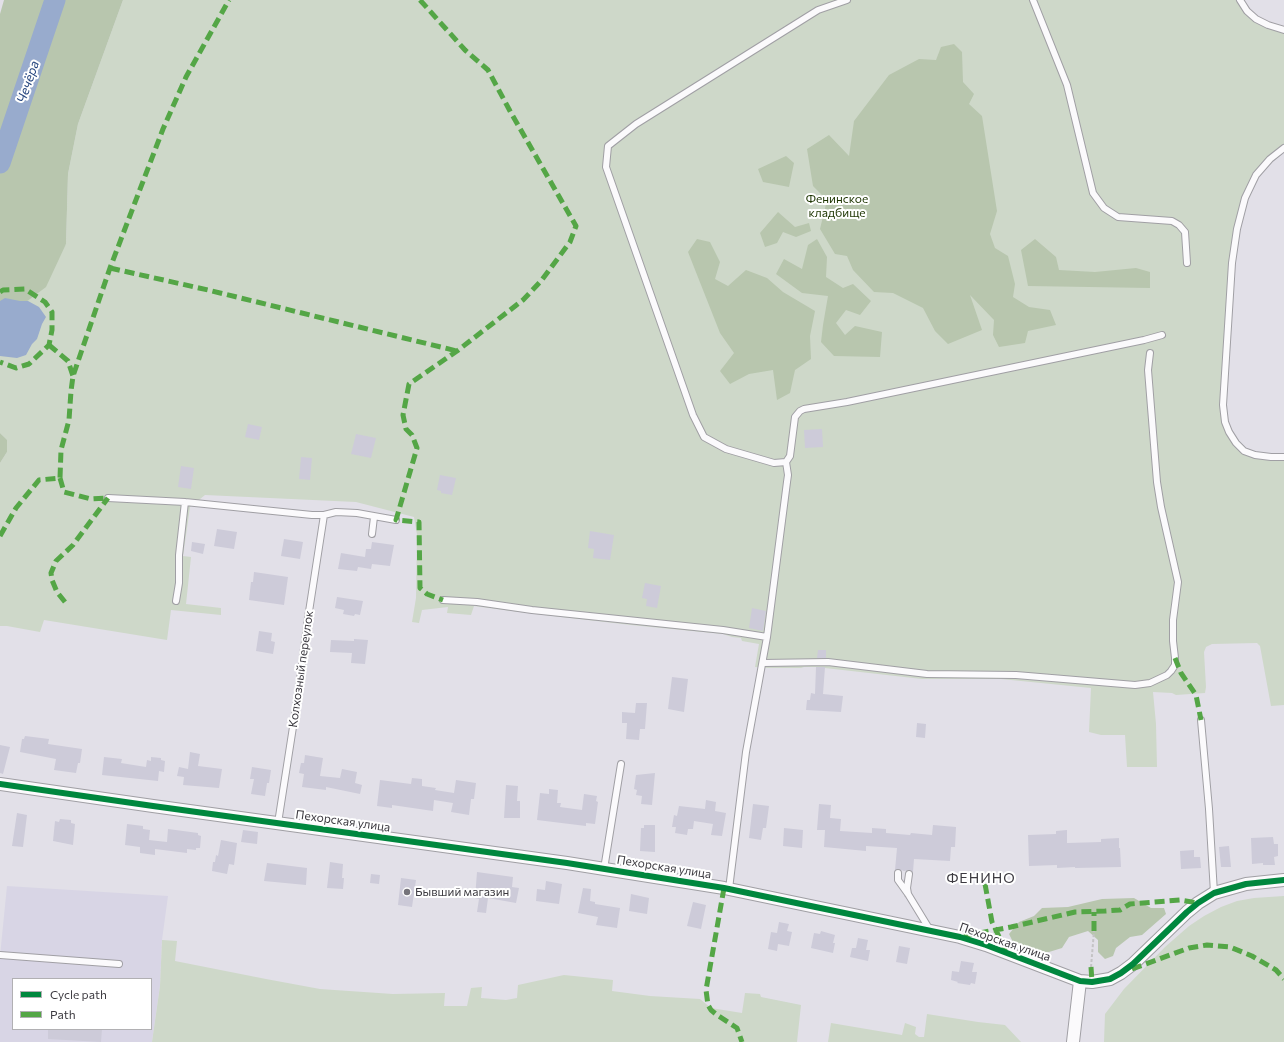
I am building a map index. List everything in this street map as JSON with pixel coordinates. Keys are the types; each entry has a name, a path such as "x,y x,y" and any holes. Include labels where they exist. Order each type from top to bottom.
{"street":[{"name":"Пехорская улица","path":"0,784 604,869 729,889 930,931 986,945 1080,981 1092,982 1110,979 1121,973 1133,964 1187,912 1214,893 1246,884 1284,880"},
{"path":"1073,1042 1080,981"}],"lane":[{"path":"786,462 774,463 726,449 704,436 693,415 606,167 608,146 636,124 818,10 848,0"},
{"path":"1033,0 1067,85 1093,193 1104,208 1118,218 1172,220 1179,225 1185,232 1187,263"},
{"path":"1240,0 1246,11 1256,19 1284,30"},
{"path":"1284,148 1270,159 1256,175 1245,198 1237,229 1232,263 1223,405 1225,422 1229,432 1236,443 1244,451 1271,458 1284,457"},
{"path":"729,889 746,752 767,638 788,475 786,462 790,456 795,417 804,409 854,400 1162,335"},
{"path":"763,663 828,662 927,674 1016,675 1135,685 1150,682 1167,675 1175,665 1173,620 1178,582 1161,507 1157,482 1148,370 1150,353"},
{"path":"108,498 185,502 312,515 324,515 336,512 357,513 396,520"},
{"path":"176,601 179,583 179,555 185,502"},
{"name":"Колхозный переулок","path":"278,823 324,515"},
{"path":"372,534 374,517"},
{"path":"443,600 477,602 532,610 715,629 767,638"},
{"path":"1201,720 1210,817 1214,893"},
{"path":"604,869 621,764"},
{"path":"898,873 898,880 930,931"},
{"path":"908,894 907,888 909,874"},
{"path":"0,955 119,964"}],"path":[{"path":"1091,967 1094,931"}],"shaded area":[{"path":"7,886 168,896 162,940 160,986 152,1042 0,1042 0,956"}],"green space":[{"path":"4,0 123,0 78,124 68,174 66,244 46,287 26,302 0,339 0,14"},
{"name":"Фенинское кладбище","path":"123,0 1240,0 1256,19 1284,30 1284,148 1256,175 1237,229 1223,405 1225,422 1244,451 1284,457 1284,705 1271,706 1260,646 1257,643 1212,644 1206,647 1204,652 1205,693 1176,695 1172,693 1153,692 1156,724 1157,767 1127,767 1125,735 1101,735 1089,732 1091,688 1001,679 922,679 816,667 755,667 759,644 742,641 741,638 723,634 631,625 474,606 471,615 447,613 448,607 422,610 419,623 412,622 416,598 417,535 414,517 356,502 205,495 190,507 183,556 191,557 186,604 221,608 221,615 171,610 167,640 44,620 40,632 0,626 0,463 7,452 7,441 0,433 0,339 66,244 68,174 78,124"},
{"name":"Фенинское кладбище","path":"954,44 962,52 963,82 974,94 969,104 982,116 997,211 990,234 995,248 1008,256 1015,284 1013,297 1029,307 1050,310 1056,325 1028,331 1025,343 999,347 993,335 994,320 970,295 982,330 948,344 935,331 923,308 893,293 874,292 853,270 847,256 835,254 820,229 827,200 813,186 807,149 829,135 849,156 854,121 889,75 919,59 936,60 941,47"},
{"path":"786,156 794,163 789,187 763,182 758,169"},
{"path":"778,212 795,227 809,223 811,231 796,237 783,232 777,243 765,247 760,233"},
{"path":"697,239 710,242 720,262 715,279 728,286 746,270 767,278 783,292 815,311 810,336 811,359 795,370 790,393 777,400 773,370 749,374 730,384 720,371 734,353 720,333 688,252"},
{"path":"817,239 827,257 826,277 843,288 853,284 871,301 860,315 846,310 836,323 845,335 855,326 882,332 880,357 834,356 821,342 828,296 802,293 776,274 784,259 802,269 808,245"},
{"path":"1035,239 1056,257 1059,270 1095,272 1136,268 1150,272 1150,288 1028,286 1021,250"},
{"path":"0,433 7,440 7,452 0,463"},
{"path":"1284,896 1284,1042 1104,1042 1105,1014 1124,989 1165,947 1189,926 1221,907 1237,901"},
{"path":"1134,898 1151,908 1164,908 1166,914 1142,935 1130,937 1116,948 1113,956 1105,959 1098,952 1098,940 1088,931 1069,937 1062,948 1049,952 1031,952 1014,944 1009,934 1019,922 1034,916 1042,908 1068,907 1102,899"},
{"path":"162,940 177,941 175,961 320,989 393,994 445,993 444,1006 467,1006 471,988 482,987 481,998 506,1000 517,998 518,985 564,975 613,980 612,991 650,996 700,999 711,1008 742,1013 745,993 760,994 761,997 801,1005 797,1042 152,1042 160,986"},
{"path":"927,1014 1005,1025 1021,1042 828,1042 831,1023 902,1035 905,1023 916,1027 915,1034 919,1037 924,1037"}],"water":[{"path":"5,298 28,301 39,307 46,317 37,339 32,344 26,355 17,358 0,356 0,301"}],"building":[{"path":"248,424 262,427 259,440 245,437"},
{"path":"822,429 823,447 805,448 804,430"},
{"path":"356,434 376,438 371,458 351,454"},
{"path":"301,457 312,458 310,480 299,479"},
{"path":"181,466 194,468 191,489 178,487"},
{"path":"440,475 456,478 452,495 441,493 441,491 437,490"},
{"path":"217,529 237,532 234,549 214,546"},
{"path":"590,531 614,535 610,560 593,558 594,549 588,548"},
{"path":"284,539 303,542 300,559 281,556"},
{"path":"192,542 205,544 203,554 191,551"},
{"path":"372,542 394,545 390,566 372,564 371,569 358,567 357,571 338,569 341,553 365,557 366,549 371,549"},
{"path":"254,572 288,577 284,605 249,600"},
{"path":"645,583 661,586 657,608 646,606 647,599 642,598"},
{"path":"337,597 363,601 360,615 355,614 354,616 343,614 344,610 335,608"},
{"path":"752,608 766,611 763,631 749,628"},
{"path":"259,631 272,633 271,641 275,642 273,654 256,651"},
{"path":"354,639 368,640 365,664 351,663 352,653 330,652 331,640 354,641"},
{"path":"818,650 826,650 826,658 817,658"},
{"path":"816,667 825,667 823,694 843,696 841,712 806,710 807,700 810,700 811,693 815,694"},
{"path":"672,677 688,679 684,712 668,709"},
{"path":"636,703 647,703 645,729 640,729 639,740 626,739 627,723 622,723 622,712 635,713"},
{"path":"917,723 926,724 925,738 916,737"},
{"path":"25,736 49,739 48,744 82,749 80,763 78,763 76,773 54,770 56,759 20,752 22,739 24,739"},
{"path":"0,745 10,747 3,774 0,773"},
{"path":"190,752 200,754 198,766 222,769 219,788 183,785 184,777 177,776 179,767 188,769"},
{"path":"305,755 323,758 320,776 340,778 342,769 357,772 355,783 362,785 360,794 326,787 326,790 302,787 304,774 299,773 301,763 304,763"},
{"path":"104,757 122,759 121,763 146,767 147,760 151,761 151,757 161,758 161,760 165,761 164,772 159,771 158,781 102,775"},
{"path":"252,767 271,770 265,796 251,794 254,779 250,779"},
{"path":"655,773 652,805 641,804 642,796 636,795 637,790 634,789 636,775"},
{"path":"412,778 422,779 422,786 454,793 456,780 476,783 474,799 471,799 469,815 451,812 453,803 434,800 433,811 392,805 392,808 377,806 380,780 411,784"},
{"path":"506,785 518,786 517,801 520,801 520,818 504,818"},
{"path":"549,789 558,790 557,803 561,803 560,807 582,810 584,794 597,796 596,801 598,802 595,824 586,823 586,826 537,820 540,793 549,794"},
{"path":"706,800 716,802 715,811 726,813 722,836 711,835 713,824 694,821 693,829 688,829 687,835 675,833 676,827 672,827 674,815 677,816 679,806 705,809"},
{"path":"753,804 769,806 766,828 763,828 761,840 749,838"},
{"path":"819,804 831,805 830,818 841,819 840,831 872,833 872,828 886,829 886,833 932,835 933,825 956,827 955,847 951,847 950,861 914,859 913,872 909,870 895,870 897,848 866,846 866,851 824,847 825,830 817,830"},
{"path":"17,813 27,815 23,847 12,846"},
{"path":"60,819 71,820 71,823 75,824 73,845 53,841 55,821 59,822"},
{"path":"127,824 143,826 143,829 150,830 149,840 167,842 168,829 198,833 198,835 201,836 200,848 196,848 196,850 187,849 187,853 155,849 155,855 140,853 140,847 125,845"},
{"path":"644,825 655,825 655,852 640,851 641,828 644,828"},
{"path":"784,828 803,830 802,848 783,846"},
{"path":"243,830 258,832 257,844 241,842"},
{"path":"1067,830 1067,843 1101,842 1101,839 1119,838 1121,867 1057,868 1057,865 1029,866 1028,835 1056,834 1056,831"},
{"path":"1273,837 1274,844 1278,844 1278,856 1274,857 1275,865 1263,865 1263,863 1252,864 1251,838"},
{"path":"221,840 237,843 234,865 229,864 227,874 212,871 213,862 215,862 216,855 218,856"},
{"path":"1229,846 1231,867 1221,867 1219,847"},
{"path":"1194,850 1194,857 1200,857 1201,868 1181,869 1180,851"},
{"path":"330,862 343,864 343,889 327,888"},
{"path":"267,863 307,868 306,885 264,881"},
{"path":"477,872 513,877 512,887 519,888 516,903 488,898 486,913 477,912 479,899 475,898"},
{"path":"371,874 380,875 379,884 370,883"},
{"name":"Бывший магазин","path":"401,878 416,880 412,907 398,905"},
{"path":"546,881 562,884 559,904 536,901 537,889 545,890"},
{"path":"583,888 591,889 590,901 595,902 595,904 620,908 617,928 596,925 598,917 578,913"},
{"path":"631,894 649,898 647,914 629,911"},
{"path":"693,902 706,905 701,929 687,926"},
{"path":"779,922 789,924 787,931 792,932 789,946 778,944 777,951 768,949 771,932 777,933"},
{"path":"821,931 835,935 833,953 811,948 814,933 820,934"},
{"path":"858,938 868,940 866,950 870,950 868,961 850,957 852,948 856,948"},
{"path":"899,946 910,948 907,964 896,962"},
{"path":"961,961 974,963 972,972 977,972 975,984 971,983 970,985 957,983 958,982 951,980 952,971 959,972"},
{"path":"48,1030 102,1030 101,1042 48,1039"}],"waterway":[{"name":"Чечёра","path":"0,163 55,0"}],"marked path":[{"path":"0,536 16,508 39,480 60,478 61,450 69,420 73,376 110,268 163,129 186,77 229,0"},
{"path":"420,0 465,50 488,70 576,226 570,242 541,281 523,300 457,351 409,384 403,415 406,429 412,435 417,448 396,520 419,522 420,588 427,594 443,600"},
{"path":"110,268 208,290 457,351"},
{"path":"0,292 3,290 25,289 45,302 52,312 52,330 49,345 29,364 16,368 0,362"},
{"path":"49,345 68,361 73,376"},
{"path":"60,478 64,492 91,499 108,498"},
{"path":"65,602 57,592 51,573 56,561 73,545 108,498"},
{"path":"1175,658 1181,673 1196,695 1201,720"},
{"path":"985,884 992,922 1007,953"},
{"path":"724,888 706,990 708,1005 711,1010 737,1028 742,1042"},
{"path":"964,936 1075,912 1120,910 1130,904 1180,900 1198,903"},
{"path":"1094,912 1094,931"},
{"path":"1132,969 1189,948 1207,945 1230,947 1252,956 1276,970 1284,979"},
{"path":"1091,967 1092,982"}],"cycle path":[{"path":"0,784 567,863 724,888 960,937 986,945 1080,981 1092,982 1110,979 1121,973 1133,964 1187,912 1214,893 1246,884 1284,880"}],"place":[{"name":"Бывший магазин","path":"407,892"}],"district":[{"name":"ФЕНИНО","path":"981,878"}]}
